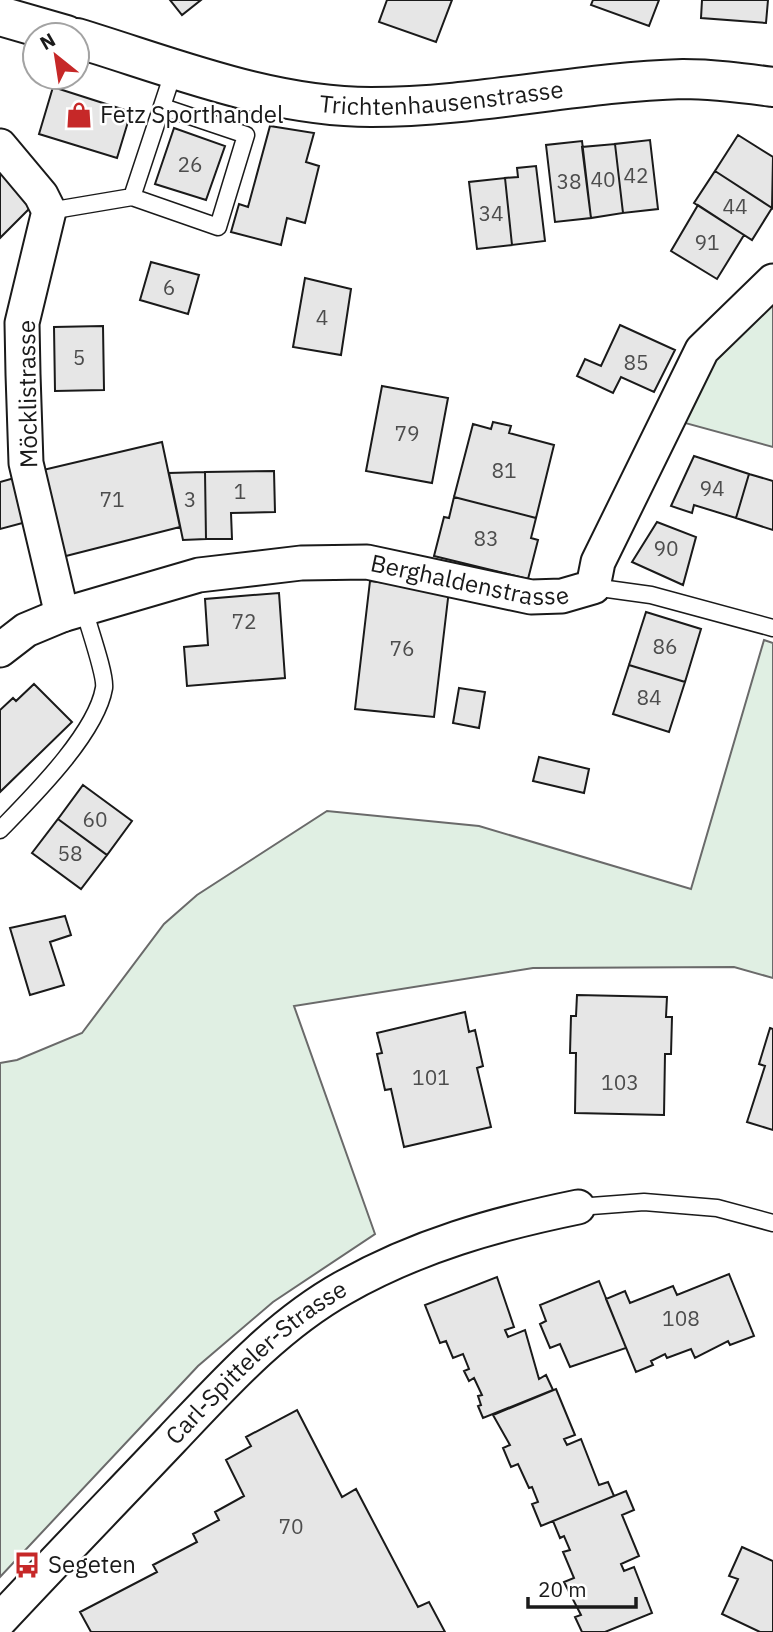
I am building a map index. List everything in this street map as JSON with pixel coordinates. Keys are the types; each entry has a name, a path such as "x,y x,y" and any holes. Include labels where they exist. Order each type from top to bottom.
{"street":[{"path":"0,16 21,22"},
{"name":"Trichtenhausenstrasse","path":"91,42 293,100 368,107 427,106 684,79 724,80 773,87"},
{"path":"1,150 41,195 49,211"},
{"name":"Möcklistrasse","path":"49,211 47,230 22,323 26,463 73,612"},
{"name":"Berghaldenstrasse","path":"0,650 26,631 73,612 199,575 300,563 367,562 531,597 562,596 593,587 598,562 702,350 773,281"},
{"name":"Carl-Spitteler-Strasse","path":"0,1620 228,1381 303,1315 341,1289 382,1267 451,1238 578,1207"}],"lane":[{"path":"132,197 175,68"},
{"path":"49,211 132,197 218,227 246,135 163,107"},
{"path":"593,587 651,595 773,628"},
{"path":"0,830 49,779 91,721 100,698 104,686 73,612"},
{"path":"578,1207 644,1202 717,1208 773,1223"}],"green space":[{"path":"773,295 773,447 674,420 711,356"},
{"path":"764,640 773,643 773,978 734,967 533,968 294,1006 375,1234 273,1302 198,1366 0,1577 0,1063 17,1060 82,1033 164,924 197,895 327,811 479,826 691,889"}],"building":[{"path":"170,0 201,0 182,15"},
{"path":"387,0 452,0 436,42 379,22"},
{"path":"593,0 659,0 649,26 591,5"},
{"path":"702,0 768,0 766,23 701,18"},
{"path":"52,91 65,91 131,112 117,158 39,134"},
{"path":"270,126 314,133 306,162 319,166 305,223 287,218 281,245 231,232 239,204 248,207"},
{"path":"174,128 225,146 206,200 155,184"},
{"path":"738,135 773,157 772,208 715,171"},
{"path":"650,140 658,209 623,213 615,144"},
{"path":"582,141 591,218 555,222 546,145"},
{"path":"615,144 623,213 591,218 582,147"},
{"path":"536,166 545,241 512,245 505,178 518,177 517,168"},
{"path":"0,170 34,204 0,238"},
{"path":"715,171 772,208 752,240 694,203"},
{"path":"505,178 512,245 477,249 469,182"},
{"path":"698,205 744,235 717,279 671,251"},
{"path":"151,262 199,275 188,314 140,300"},
{"path":"305,278 351,289 341,355 293,347"},
{"path":"620,325 675,350 654,392 621,377 613,393 577,376 585,359 601,366"},
{"path":"103,326 104,390 55,391 54,327"},
{"path":"382,386 448,398 432,483 366,471"},
{"path":"493,422 511,426 509,433 554,445 536,518 454,497 473,424 491,429"},
{"path":"162,442 180,527 62,557 43,470"},
{"path":"694,456 749,474 736,518 694,505 692,513 671,506"},
{"path":"274,471 275,512 231,513 232,539 206,539 205,472"},
{"path":"205,472 206,539 183,540 169,473"},
{"path":"749,474 773,481 773,530 736,518"},
{"path":"18,477 30,521 0,529 0,482"},
{"path":"454,497 536,518 531,538 538,540 528,579 434,556 444,517 449,518"},
{"path":"657,522 696,537 683,585 632,562"},
{"path":"370,581 449,590 434,717 355,709"},
{"path":"279,593 285,678 187,686 184,647 208,645 205,599"},
{"path":"646,612 701,629 685,682 629,665"},
{"path":"629,665 685,682 669,732 613,714"},
{"path":"34,684 72,722 0,792 0,710 13,698 16,701"},
{"path":"459,688 485,692 479,728 453,723"},
{"path":"539,757 589,769 584,793 533,781"},
{"path":"83,785 132,821 107,855 58,819"},
{"path":"58,819 107,855 81,889 32,853"},
{"path":"65,916 71,935 50,942 64,985 30,995 10,928"},
{"path":"577,995 667,997 666,1017 672,1017 671,1054 665,1054 664,1115 575,1113 576,1053 570,1053 571,1016 576,1016"},
{"path":"465,1012 469,1032 475,1030 483,1066 477,1068 491,1127 404,1147 391,1089 385,1090 377,1054 382,1053 377,1033"},
{"path":"770,1028 773,1029 773,1130 747,1122 765,1066 759,1064"},
{"path":"729,1274 754,1336 730,1345 728,1341 695,1358 691,1349 667,1358 665,1354 651,1361 653,1365 636,1372 606,1299 625,1291 630,1303 673,1286 677,1295"},
{"path":"497,1277 514,1327 505,1330 508,1337 525,1330 539,1379 546,1375 553,1390 483,1418 478,1406 481,1405 478,1396 482,1395 474,1378 469,1381 464,1371 469,1369 463,1354 453,1358 446,1341 440,1343 425,1305"},
{"path":"599,1281 626,1348 570,1367 560,1344 550,1348 540,1324 546,1321 540,1305"},
{"path":"556,1389 575,1435 564,1439 567,1445 581,1439 599,1485 608,1482 614,1496 541,1526 532,1504 538,1502 532,1487 529,1488 518,1464 511,1467 503,1448 510,1445 493,1415"},
{"path":"297,1410 342,1497 356,1489 418,1607 429,1602 445,1632 91,1632 80,1612 157,1572 153,1565 197,1542 193,1534 219,1520 215,1512 244,1496 226,1460 251,1446 246,1437"},
{"path":"626,1491 634,1510 622,1515 639,1556 621,1564 624,1571 634,1567 652,1613 605,1632 582,1632 575,1617 581,1615 564,1582 574,1578 563,1552 570,1550 564,1536 560,1538 553,1521"},
{"path":"742,1547 773,1561 773,1632 760,1632 722,1614 738,1579 729,1576"}],"place":[{"name":"Fetz Sporthandel","path":"79,115"},
{"name":"Segeten","path":"27,1565"}]}
